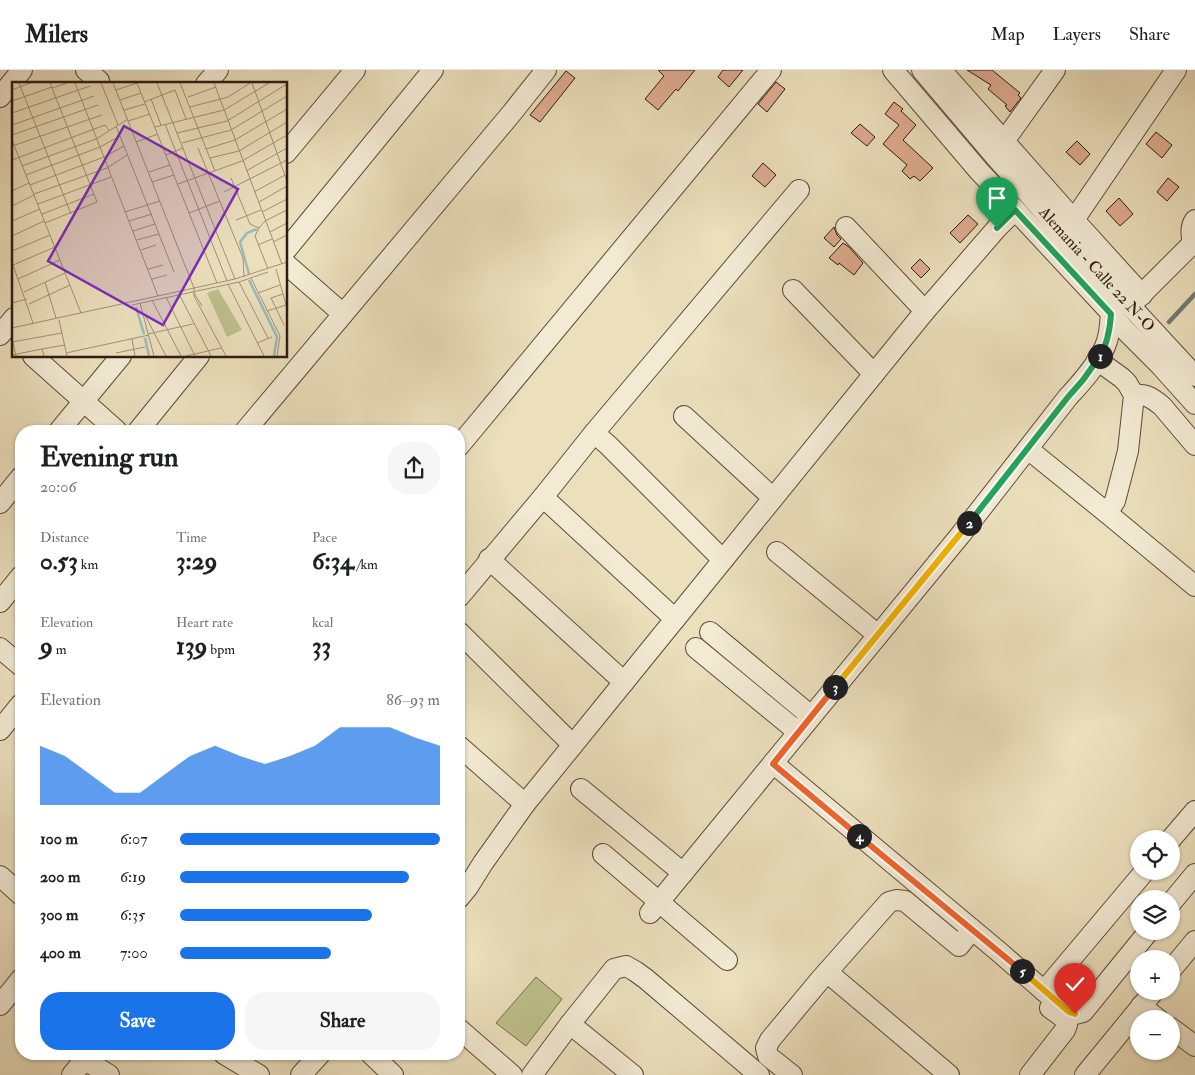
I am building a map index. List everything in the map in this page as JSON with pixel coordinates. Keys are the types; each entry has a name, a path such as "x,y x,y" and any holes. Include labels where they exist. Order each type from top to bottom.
{"street":[{"path":"15,82 22,70"},
{"path":"208,82 218,70"},
{"path":"288,151 355,70"},
{"path":"288,248 432,70"},
{"path":"250,425 546,70"},
{"path":"465,439 771,70"},
{"name":"Alemania - Calle 22 N-O","path":"892,70 1015,210 1195,404"},
{"path":"999,148 1055,70"},
{"path":"1069,227 1176,70"},
{"name":"Alemania - Calle 22 N-O","path":"931,72 1136,300 1195,376"},
{"path":"4,99 12,86"},
{"path":"465,589 800,190"},
{"path":"465,891 525,804 925,311 1015,210"},
{"path":"1136,300 1194,242 1191,234 1195,220"},
{"path":"846,227 925,311"},
{"path":"288,266 343,314"},
{"path":"793,290 874,374"},
{"path":"654,907 962,533 1083,380 1098,360 1107,342 1111,314"},
{"path":"35,358 110,425"},
{"path":"64,425 119,358"},
{"path":"143,425 197,358"},
{"path":"1098,360 1122,378 1139,395 1156,401 1162,406 1195,445"},
{"path":"1107,513 1115,501 1128,451 1139,395 1160,365"},
{"path":"684,416 773,498"},
{"path":"594,433 723,560"},
{"path":"1028,449 1195,586"},
{"path":"0,503 15,484"},
{"path":"543,497 675,619"},
{"path":"777,552 878,635"},
{"path":"489,559 624,682"},
{"path":"0,602 15,583"},
{"path":"710,632 811,716"},
{"path":"465,638 573,745"},
{"path":"0,648 15,661"},
{"path":"696,648 798,732"},
{"path":"0,730 15,711"},
{"path":"465,751 525,804"},
{"path":"773,764 968,934 1036,999 1065,1019 1066,1030 1030,1075"},
{"path":"581,789 683,873"},
{"path":"1179,830 1195,811"},
{"path":"603,854 654,907 727,960"},
{"path":"1180,893 1195,874"},
{"path":"0,876 15,890"},
{"path":"1044,991 1136,880"},
{"path":"792,1075 768,1056 766,1048 770,1040 823,976 889,902 896,900 905,901 958,946 968,934"},
{"path":"968,934 1069,1012 1075,1014 1083,1012 1142,940"},
{"path":"1180,959 1195,941"},
{"path":"532,1075 614,969 626,966 646,979 759,1075"},
{"path":"823,976 932,1075"},
{"path":"823,976 858,997 949,1075"},
{"path":"0,1004 15,986"},
{"path":"1085,1075 1147,1000"},
{"path":"570,1024 633,1075"},
{"path":"465,1034 512,1075"},
{"path":"1180,1035 1195,1046"},
{"path":"72,1075 83,1060"},
{"path":"91,1060 109,1075"},
{"path":"234,1060 259,1075"},
{"path":"301,1075 315,1060"},
{"path":"377,1060 393,1075"}],"green space":[{"path":"536,977 562,999 526,1046 496,1023"}],"building":[{"path":"658,70 695,70 678,91 676,89 658,110 645,99 664,76"},
{"path":"723,70 743,70 729,87 718,77"},
{"path":"967,70 992,70 1020,93 1018,95 1021,98 1010,112 1005,106 1007,105 988,89 991,85"},
{"path":"566,71 575,78 540,122 530,115"},
{"path":"776,82 785,89 767,112 758,104"},
{"path":"894,102 903,109 901,111 916,125 903,140 933,168 920,181 914,176 910,179 902,171 907,165 883,144 899,125 885,114"},
{"path":"860,124 875,137 867,146 851,133"},
{"path":"1156,132 1172,145 1162,158 1146,144"},
{"path":"1077,141 1090,154 1080,165 1066,152"},
{"path":"763,163 776,175 765,187 752,176"},
{"path":"1168,178 1179,187 1167,201 1157,192"},
{"path":"1119,198 1133,214 1120,226 1106,211"},
{"path":"968,215 978,224 960,243 950,233"},
{"path":"834,227 841,239 834,247 824,238"},
{"path":"843,243 863,263 854,275 829,258"},
{"path":"920,259 930,269 921,278 911,268"}],"waterway":[{"path":"1169,322 1195,294"}],"route":[{"path":"997,228 1015,210 1111,314 1107,342 1083,380 962,533 773,764 1069,1012 1075,1014"}]}
